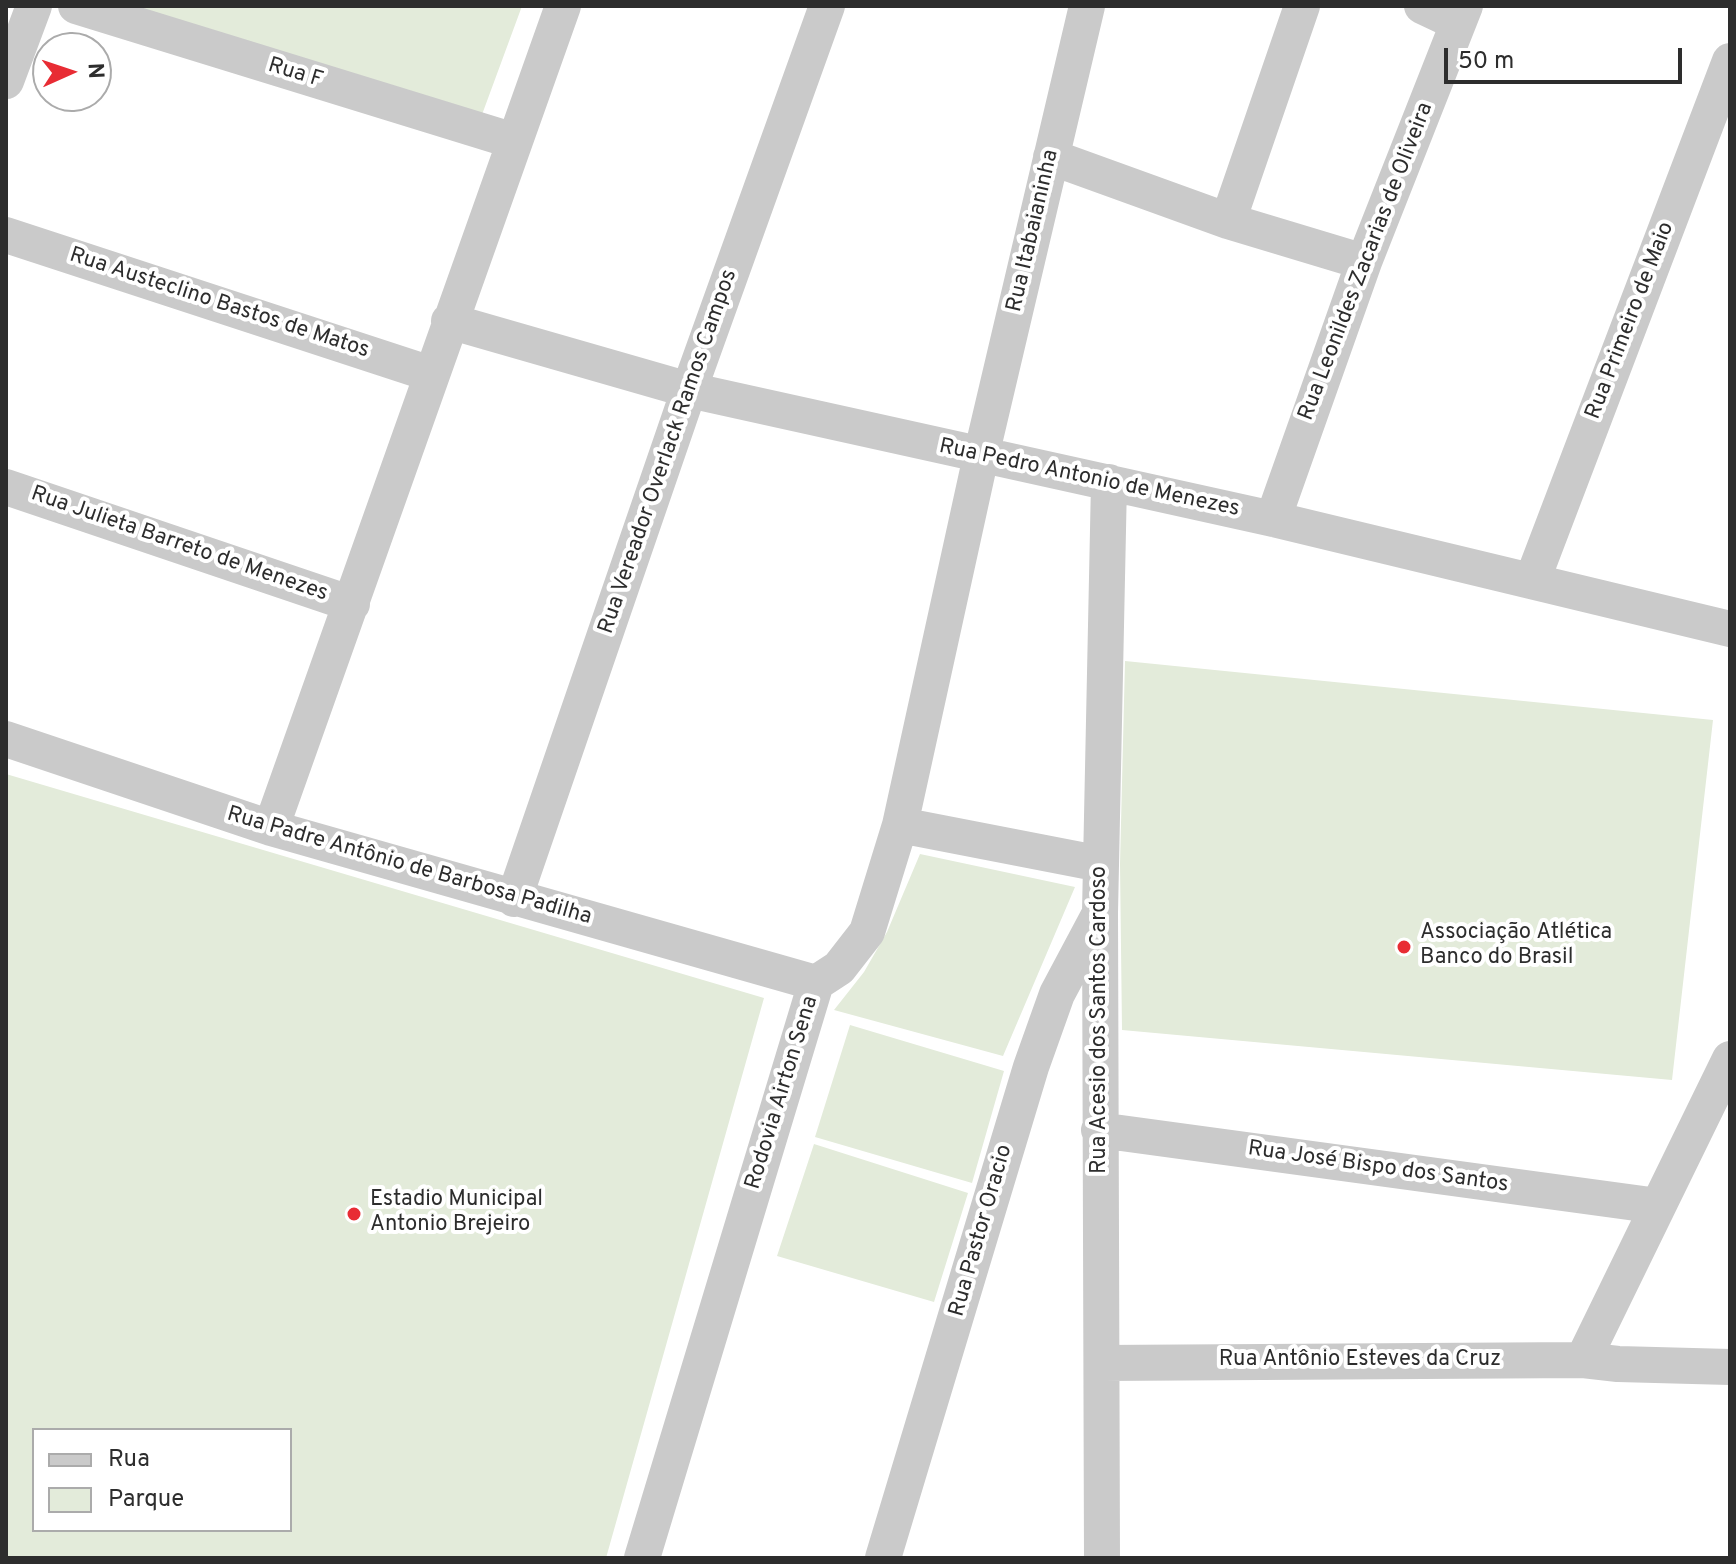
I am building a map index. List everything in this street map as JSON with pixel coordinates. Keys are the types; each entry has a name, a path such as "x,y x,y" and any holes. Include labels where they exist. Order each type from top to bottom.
{"street":[{"path":"6,81 34,6"},
{"name":"Rua F","path":"76,6 514,141"},
{"path":"271,828 563,6"},
{"name":"Rua Vereador Overlack Ramos Campos","path":"514,899 689,390 827,6"},
{"name":"Rua Itabaianinha","path":"981,456 1087,6"},
{"path":"1228,221 1302,6"},
{"path":"1422,6 1462,14"},
{"name":"Rua Leonildes Zacarias de Oliveira","path":"1273,519 1364,262 1462,14"},
{"name":"Rua Primeiro de Maio","path":"1532,581 1730,61"},
{"path":"1051,157 1228,221 1364,262"},
{"name":"Rua Austeclino Bastos de Matos","path":"6,235 431,374"},
{"name":"Rua Pedro Antonio de Menezes","path":"449,321 689,390 1273,519 1730,629"},
{"name":"Rodovia Airton Sena","path":"642,1558 816,983 839,968 867,932 900,825 981,456"},
{"name":"Rua Acesio dos Santos Cardoso","path":"1102,1558 1100,912 1109,482"},
{"name":"Rua Julieta Barreto de Menezes","path":"6,487 352,604"},
{"name":"Rua Padre Antônio de Barbosa Padilha","path":"6,739 271,828 816,983"},
{"path":"900,825 1101,864"},
{"name":"Rua Pastor Oracio","path":"883,1558 1031,1067 1057,994 1100,912"},
{"path":"1600,1362 1658,1206 1730,1059"},
{"name":"Rua José Bispo dos Santos","path":"1099,1130 1658,1206"},
{"name":"Rua Antônio Esteves da Cruz","path":"1102,1363 1600,1362 1730,1367"}],"green space":[{"path":"134,6 522,6 480,120"},
{"name":"Associação Atlética Banco do Brasil","path":"1125,661 1713,720 1672,1080 1122,1030 1120,864"},
{"name":"Estadio Municipal Antonio Brejeiro","path":"6,774 764,998 606,1558 6,1558"},
{"path":"920,854 1075,887 1003,1056 834,1010 864,972 887,932"},
{"path":"850,1025 1004,1071 972,1183 815,1137"},
{"path":"814,1144 968,1193 934,1302 777,1256"}],"place":[{"name":"Associação Atlética Banco do Brasil","path":"1404,947"},
{"name":"Estadio Municipal Antonio Brejeiro","path":"354,1214"}]}
